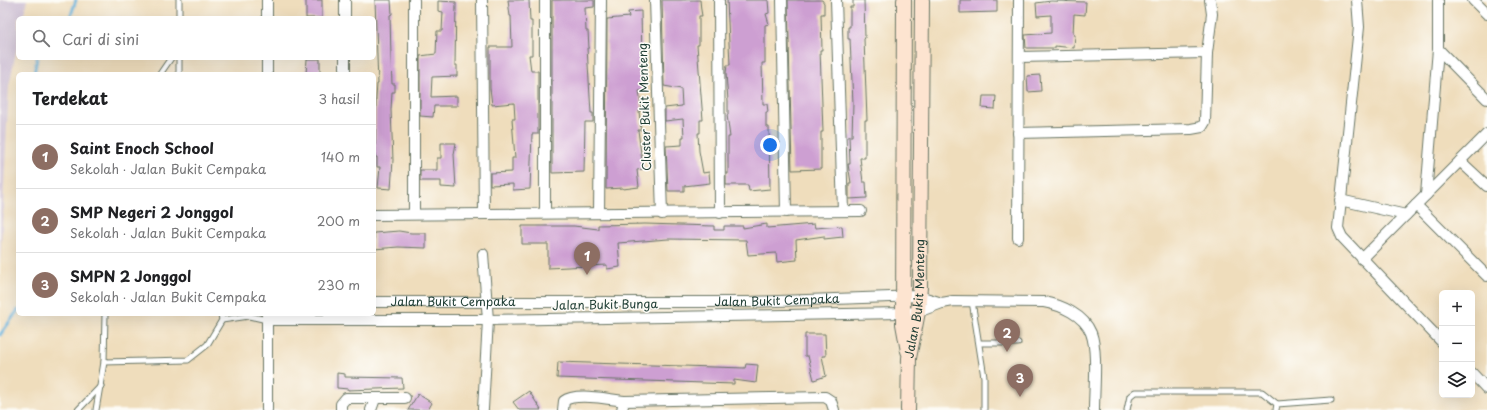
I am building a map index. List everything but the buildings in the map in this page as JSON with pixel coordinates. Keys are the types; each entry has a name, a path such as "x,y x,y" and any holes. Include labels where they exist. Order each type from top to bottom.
{"street":[{"path":"267,0 267,16"},
{"path":"345,0 345,16"},
{"path":"414,0 414,213"},
{"path":"482,0 484,213"},
{"path":"545,0 545,213"},
{"path":"599,213 601,0"},
{"name":"Cluster Bukit Menteng","path":"655,0 662,214"},
{"path":"719,0 720,213"},
{"path":"782,0 786,212"},
{"path":"836,0 843,211"},
{"name":"Jalan Bukit Menteng","path":"904,0 903,324 909,358"},
{"name":"Jalan Bukit Menteng","path":"909,358 918,312 919,296 922,0"},
{"path":"1018,238 1019,0"},
{"path":"1018,133 1191,130 1202,127 1205,117 1207,53 1212,14 1210,0"},
{"path":"1357,0 1359,27 1338,228 1342,238 1439,339"},
{"path":"1426,195 1438,49 1438,0"},
{"path":"1473,0 1487,14"},
{"path":"1438,49 1487,98"},
{"path":"1019,57 1207,53"},
{"path":"267,60 267,72"},
{"path":"345,60 345,72"},
{"path":"1362,259 1487,134"},
{"path":"1460,161 1487,186"},
{"path":"1340,200 1406,215"},
{"path":"1416,205 1487,276"},
{"path":"376,215 414,213 662,214 861,211"},
{"path":"483,254 488,320 483,410"},
{"name":"Jalan Bukit Cempaka","path":"376,302 750,302 919,296 942,303 972,301 1050,303 1067,310 1081,320 1091,332 1094,348 1094,410"},
{"path":"636,302 637,317"},
{"path":"750,302 751,316"},
{"name":"Jalan Bukit Bunga","path":"267,317 488,320 903,313 918,312 942,303"},
{"path":"267,317 267,410"},
{"path":"908,410 909,358"},
{"path":"1475,376 1487,389"},
{"path":"563,410 564,401 572,397 599,398 623,406 825,397 831,401 834,410"},
{"path":"341,410 342,404 346,398 405,398"},
{"path":"371,410 375,399"}],"lane":[{"path":"179,0 179,16"},
{"path":"161,72 170,60"},
{"path":"179,60 179,72"},
{"path":"972,301 984,377 984,410"},
{"path":"96,410 102,385 104,362 104,316"},
{"path":"104,362 188,360 207,344 222,320 221,316"},
{"path":"222,320 244,316"},
{"path":"980,344 1018,343"},
{"path":"78,410 102,385"},
{"path":"1127,410 1127,402 1130,396 1135,392 1262,392 1277,404 1331,400"},
{"path":"1276,410 1277,404"}],"shaded area":[{"path":"0,0 27,0 23,16 16,16 16,52 9,86 0,266"}],"waterway":[{"path":"71,16 76,0"},
{"path":"34,72 37,60"},
{"path":"0,335 16,313"}],"place":[{"name":"Saint Enoch School","path":"587,275"},
{"name":"SMP Negeri 2 Jonggol","path":"1007,352"},
{"name":"SMPN 2 Jonggol","path":"1020,397"}]}
